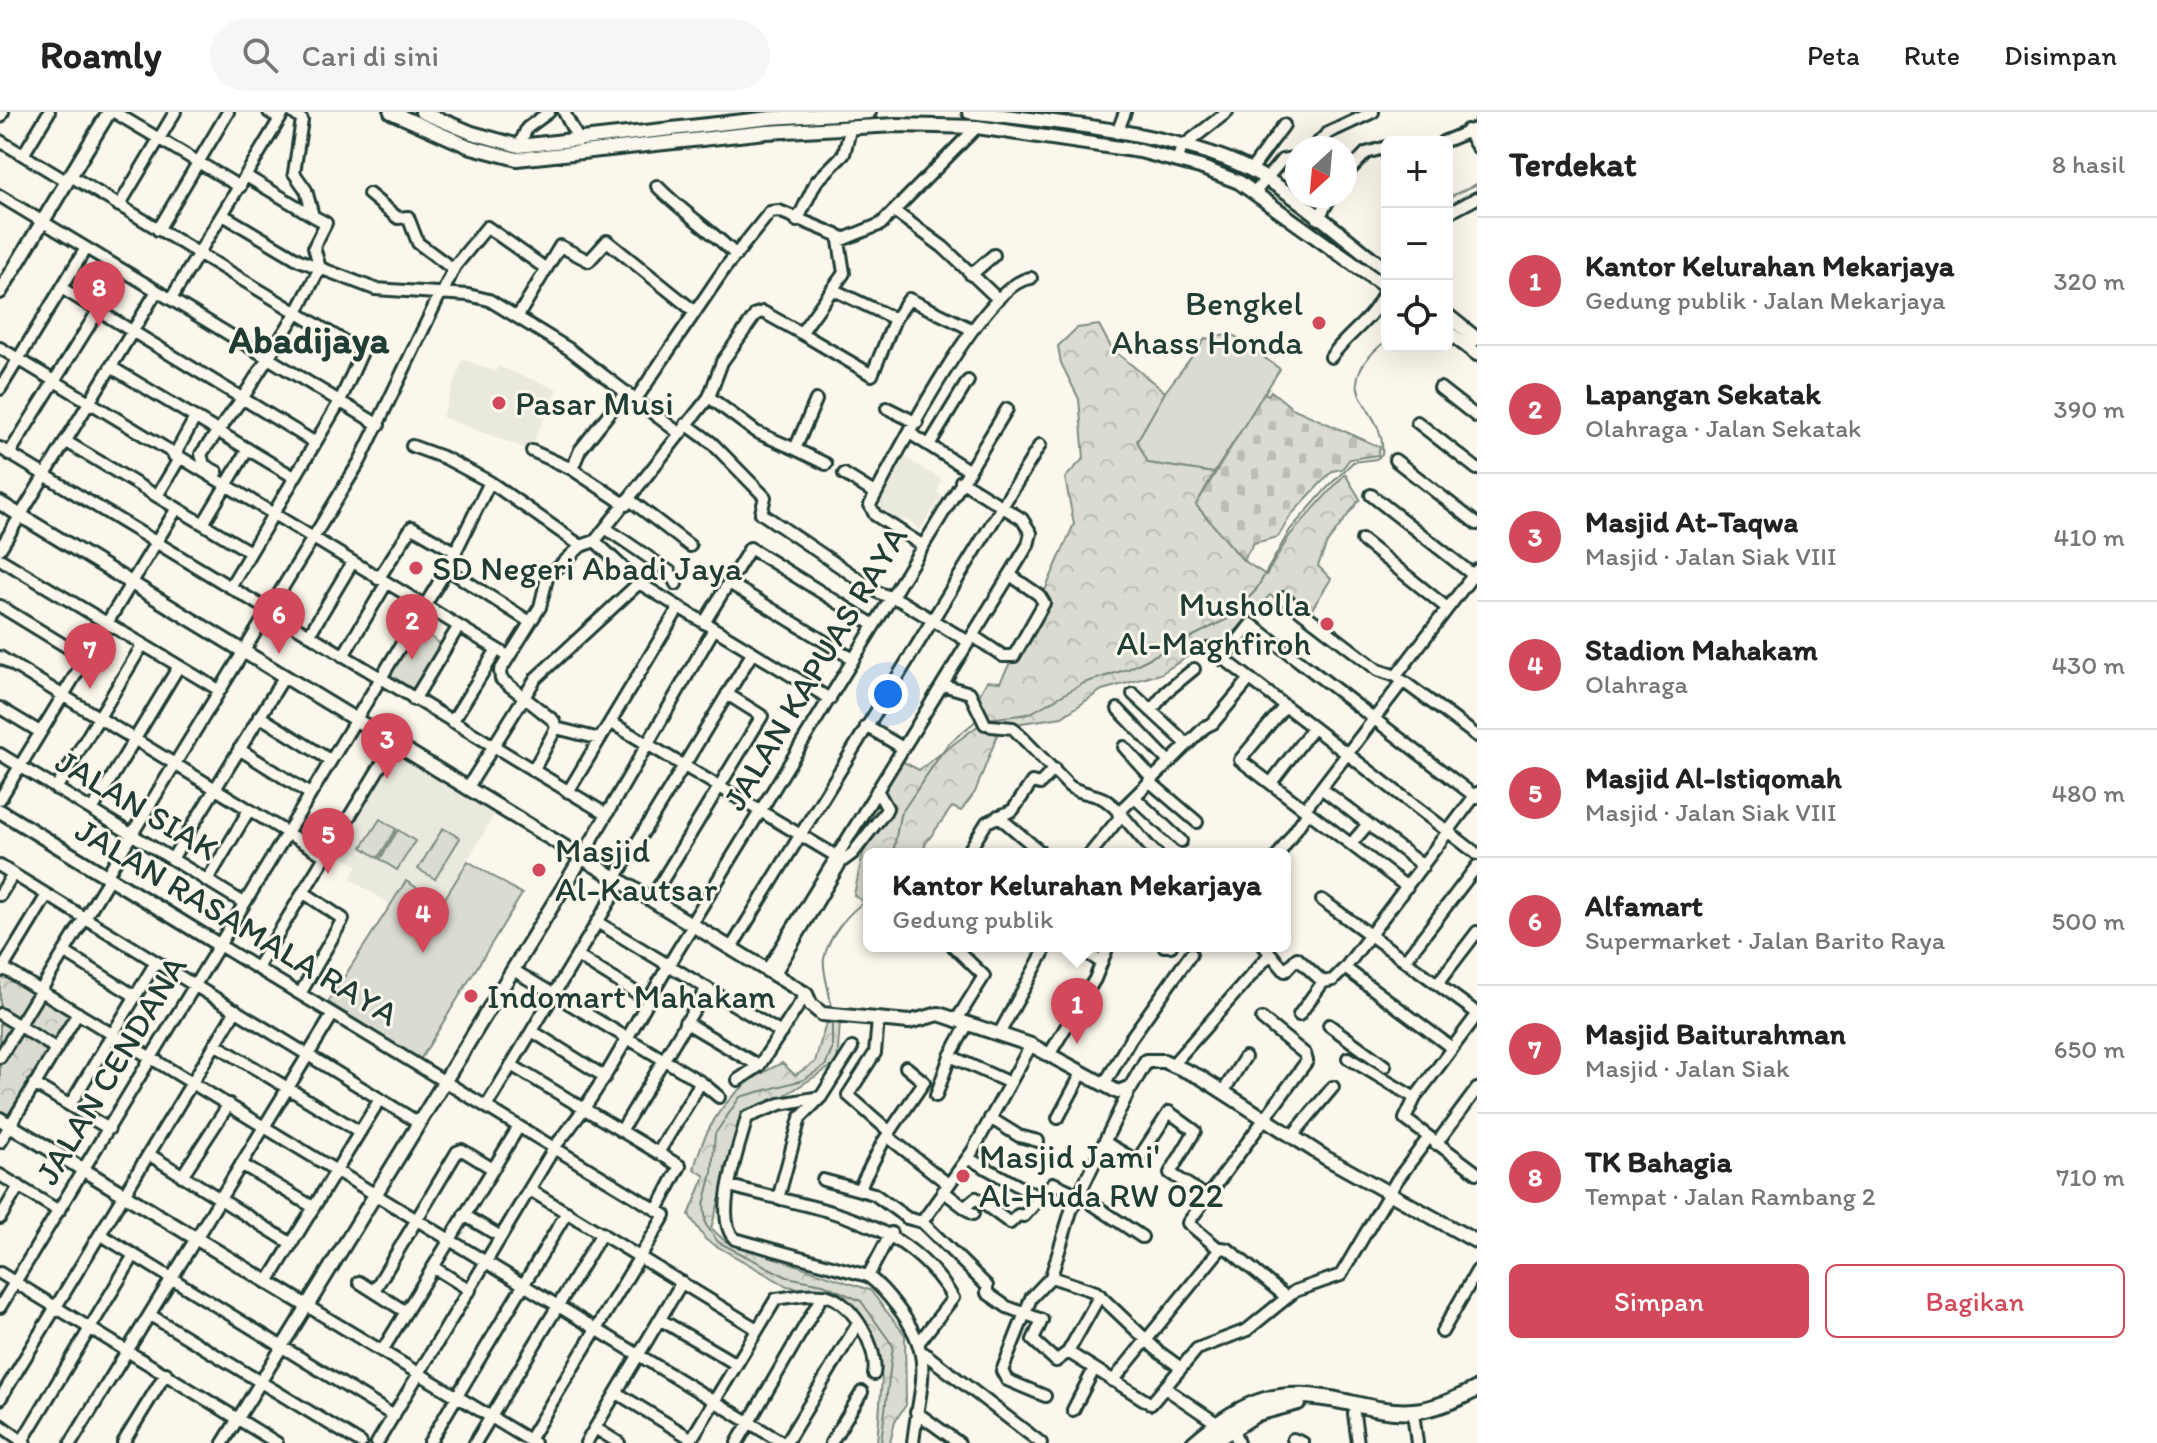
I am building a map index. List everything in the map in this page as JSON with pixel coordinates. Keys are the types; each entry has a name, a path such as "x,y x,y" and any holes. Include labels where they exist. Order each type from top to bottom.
{"main road":[{"path":"1194,1443 1272,1397 1293,1394 1382,1410 1414,1411 1436,1407 1477,1389"},
{"path":"1210,1443 1226,1422 1298,1402 1354,1414 1414,1420 1439,1416 1477,1400"}],"street":[{"path":"0,117 3,112"},
{"path":"23,155 49,112"},
{"path":"0,292 41,221 112,112 240,187"},
{"path":"119,206 175,112"},
{"path":"158,230 228,112"},
{"path":"171,299 282,115 269,112"},
{"path":"292,112 302,120 294,173 306,190 313,216"},
{"path":"391,112 428,120 505,150 535,158 853,118 869,112"},
{"path":"519,146 527,128 549,112"},
{"path":"564,112 579,141"},
{"path":"969,112 1006,114 1117,133 1224,157 1267,180 1381,266"},
{"path":"1117,133 1125,112"},
{"path":"1177,161 1182,147 1227,112"},
{"path":"1325,136 1373,112"},
{"path":"505,150 718,118 853,118 977,127 1140,151 1210,170 1255,192 1381,283"},
{"path":"797,221 816,182 844,154 853,118"},
{"path":"1251,170 1284,125"},
{"path":"636,399 668,357 694,311 773,210 844,238 875,228 977,127"},
{"path":"1453,138 1472,129 1477,147"},
{"path":"0,141 119,206 362,352 340,401 230,587"},
{"path":"1357,162 1366,153 1381,149"},
{"path":"1255,192 1285,159"},
{"path":"217,472 200,460 297,312 320,268 314,247 326,223 246,176"},
{"path":"657,186 680,210 709,228 736,255"},
{"path":"369,194 398,218 408,217 418,243 453,269"},
{"path":"0,196 379,425"},
{"path":"1453,211 1477,198"},
{"path":"1318,219 1324,208"},
{"path":"894,211 943,247 998,299"},
{"path":"223,215 299,260 375,289 483,297 518,316 636,399 682,429 712,443 767,498 761,513 933,622 1003,656 1014,656 1044,603 1039,595 1010,575"},
{"path":"0,1057 174,764 348,482 379,425 453,269 487,227 545,268"},
{"path":"801,333 834,290 845,268 838,249 844,238"},
{"path":"518,316 562,245 589,261 607,241 694,311"},
{"path":"0,389 86,248"},
{"path":"971,275 994,255"},
{"path":"922,545 875,515 870,505 971,329 1019,281 1031,278"},
{"path":"63,289 314,442"},
{"path":"834,290 895,319"},
{"path":"0,549 157,291"},
{"path":"533,771 556,728 554,721 500,675 508,656 544,598 547,578 581,546 595,541 628,503 709,397 722,362 756,314 763,312 872,375 895,319 911,299 971,329"},
{"path":"1331,357 1344,338 1373,315 1381,299"},
{"path":"98,311 54,382 4,451 606,814"},
{"path":"1453,320 1477,339"},
{"path":"1453,336 1477,354"},
{"path":"0,348 457,629 508,656"},
{"path":"111,367 294,477"},
{"path":"929,445 968,381"},
{"path":"1440,388 1477,417"},
{"path":"572,469 580,450 626,392"},
{"path":"709,397 756,432 826,464"},
{"path":"795,449 816,400"},
{"path":"887,408 917,423"},
{"name":"JALAN KAPUAS RAYA","path":"377,1443 553,1150 585,1110 760,812 1007,409"},
{"path":"157,496 195,418"},
{"path":"1417,422 1477,469"},
{"path":"911,434 968,470"},
{"path":"65,441 250,552"},
{"path":"731,948 1040,445"},
{"path":"412,446 445,458 490,482 581,546"},
{"path":"203,524 248,449"},
{"path":"532,451 572,469 690,546"},
{"path":"1395,460 1477,524"},
{"path":"880,462 892,468"},
{"path":"844,474 876,494"},
{"path":"771,973 836,856 1010,575 1031,533 1022,519 961,481"},
{"name":"JALAN CENDANA","path":"0,1307 447,569 490,482"},
{"path":"1283,848 1321,788 1375,719 1447,608 1476,574 1371,495"},
{"path":"0,503 806,994 816,1011 832,1016 909,1022 930,1013 1031,1045 1118,1092 1131,1087"},
{"path":"0,799 177,508"},
{"path":"343,656 412,527 456,552"},
{"path":"607,529 670,572 676,584"},
{"path":"1362,540 1447,608"},
{"path":"595,541 639,583 830,699"},
{"path":"223,1443 582,857 648,744 729,583 750,548 874,625"},
{"path":"0,559 219,690"},
{"path":"309,635 352,563"},
{"path":"447,569 530,622"},
{"path":"468,787 536,678 639,583"},
{"path":"729,583 853,659"},
{"path":"1284,598 1378,670 1399,679 1477,736"},
{"path":"0,606 85,658"},
{"path":"568,792 678,609"},
{"path":"1223,660 1251,624 1476,796 1345,968 1333,980 1323,982 1299,1015"},
{"path":"414,700 457,629"},
{"path":"56,789 143,644"},
{"path":"1210,648 1477,854"},
{"path":"452,722 496,651"},
{"path":"486,1107 753,652"},
{"name":"JALAN SIAK","path":"0,657 325,856"},
{"path":"92,810 132,739 179,666"},
{"path":"1151,711 1166,692 1194,669"},
{"path":"172,859 284,677"},
{"path":"1094,848 1134,797 1187,744 1213,723 1249,680"},
{"path":"943,685 970,693 985,721 1013,728 1079,792 1102,798 1151,848"},
{"path":"651,899 762,716 727,694"},
{"path":"1133,694 1187,744"},
{"path":"1284,707 1240,760 1407,887"},
{"path":"0,708 40,732"},
{"path":"1118,709 1169,762"},
{"path":"259,716 330,760"},
{"path":"610,722 836,856"},
{"path":"866,726 903,748"},
{"path":"556,728 600,739"},
{"path":"1271,783 1312,729"},
{"path":"257,968 395,742"},
{"path":"1124,747 1150,780 1197,822"},
{"path":"239,749 310,794"},
{"name":"JALAN SIAK","path":"0,754 244,903"},
{"path":"970,848 982,828 1013,810 1032,782 1040,784 1054,769"},
{"path":"1321,788 1423,866"},
{"path":"771,973 841,862 853,853 887,808 877,790"},
{"path":"1134,797 1181,841"},
{"path":"207,881 249,810"},
{"name":"JALAN RASAMALA RAYA","path":"0,811 553,1150 657,1210"},
{"path":"998,816 1036,848"},
{"path":"1351,844 1368,824"},
{"path":"0,866 419,1123"},
{"path":"1406,959 1477,866"},
{"path":"0,895 13,874"},
{"path":"300,994 342,924 341,915 303,892"},
{"path":"47,895 1,968 784,1443 857,1325"},
{"path":"1322,900 1372,933 1477,1014 1415,1098 1405,1119 1473,1170 1477,1157"},
{"path":"597,922 781,1033"},
{"path":"1438,983 1477,932"},
{"path":"64,952 135,996"},
{"path":"936,1096 962,1023 984,976 959,952"},
{"path":"999,1034 1044,952"},
{"path":"1086,952 1099,961"},
{"path":"1049,1055 1095,979 1104,952"},
{"path":"1173,1064 1265,952"},
{"path":"1269,952 1285,971 1297,958 1323,982"},
{"path":"1104,1085 1148,1012 1191,954"},
{"path":"577,956 648,1000"},
{"path":"70,1105 156,962"},
{"path":"1345,968 1452,1048"},
{"path":"513,970 701,1082 719,1097"},
{"path":"621,1131 707,988"},
{"path":"738,1080 759,1066 806,994"},
{"path":"0,1399 236,1010"},
{"path":"0,1142 5,1122 34,1084 78,1013"},
{"path":"0,1014 55,1048"},
{"path":"71,1443 333,1014"},
{"path":"1262,1019 1307,1057 1188,1226 1219,1249 1228,1249 1286,1297"},
{"path":"878,1020 875,1053 848,1095 969,1211 976,1198 1010,1223 1018,1215 1024,1216 1053,1183 1079,1195 1142,1237"},
{"path":"685,1022 759,1066"},
{"path":"1329,1025 1385,1066"},
{"path":"532,1031 605,1077"},
{"path":"215,1044 360,1132"},
{"path":"922,1222 968,1158 1031,1045"},
{"path":"778,1199 804,1113 821,1097 852,1048"},
{"path":"1377,1077 1391,1055"},
{"path":"950,1056 1010,1083"},
{"path":"1223,1092 1245,1057"},
{"path":"1348,1058 1415,1098"},
{"path":"1045,1396 1002,1376 1024,1313 1038,1287 1051,1277 1065,1226 1146,1061 1157,1059 1173,1064 1390,1194 1475,1236"},
{"path":"5,1122 529,1441 664,1220 665,1215 657,1210 680,1166 511,1065"},
{"path":"859,1189 888,1134 924,1082 906,1067"},
{"path":"1058,1118 1082,1073"},
{"path":"658,1153 701,1082"},
{"path":"34,1084 109,1129"},
{"path":"1292,1136 1333,1087"},
{"path":"1068,1352 1149,1404 1197,1349 1247,1330 1286,1297 1341,1275 1390,1194 1477,1089"},
{"path":"821,1097 780,1104 747,1117 724,1215 729,1234 735,1239 868,1276 895,1303 920,1341 924,1353 913,1443"},
{"path":"268,1282 380,1099"},
{"path":"182,1176 229,1104"},
{"path":"780,1104 804,1113"},
{"path":"1106,1143 1137,1161 1169,1112 1195,1131 1170,1173 1207,1197"},
{"path":"990,1118 1019,1136 1038,1141"},
{"path":"382,1351 518,1128"},
{"path":"374,1291 457,1152 462,1150 493,1169"},
{"path":"150,1155 292,1244"},
{"path":"968,1158 1038,1197"},
{"path":"241,1164 313,1207"},
{"path":"0,1175 59,1211"},
{"path":"823,1180 874,1194 907,1218 922,1222 987,1286 987,1293 994,1300 1044,1322 1034,1341 1056,1361 1068,1352 1100,1295"},
{"path":"0,1218 19,1186"},
{"path":"730,1186 891,1233 907,1244 953,1298 920,1341"},
{"path":"530,1190 757,1329"},
{"path":"429,1443 567,1212"},
{"path":"464,1215 501,1237"},
{"path":"475,1443 602,1233"},
{"path":"868,1276 891,1233"},
{"path":"100,1234 394,1416"},
{"path":"1113,1381 1219,1249"},
{"path":"0,1425 23,1442 134,1255"},
{"path":"433,1267 470,1290"},
{"path":"1442,1332 1477,1271"},
{"path":"0,1273 277,1443"},
{"path":"1051,1277 1100,1295 1181,1368"},
{"path":"359,1282 406,1312"},
{"path":"586,1443 682,1282"},
{"path":"737,1443 826,1295"},
{"path":"617,1393 690,1441 776,1299 826,1295 844,1305 866,1334 877,1363 874,1374"},
{"path":"150,1315 361,1443"},
{"path":"661,1320 736,1364"},
{"path":"924,1353 1041,1443"},
{"path":"1073,1410 1094,1369"},
{"path":"123,1443 166,1373"},
{"path":"1165,1388 1226,1422 1239,1443"},
{"path":"831,1443 862,1392"},
{"path":"916,1412 959,1443"},
{"path":"1354,1414 1358,1443"},
{"path":"1414,1420 1417,1443"},
{"path":"595,1428 619,1443"}],"shaded area":[{"name":"Pasar Musi","path":"463,359 495,372 498,366 557,389 530,450 442,417"},
{"path":"902,456 942,480 937,492 942,497 918,532 915,525 906,519 901,522 874,507"},
{"path":"393,749 496,812 442,903 407,881 391,905 350,879 358,866 331,850"}],"green space":[{"path":"1099,325 1112,349 1165,392 1137,441 1148,463 1214,473 1196,505 1243,560 1266,575 1290,535 1345,474 1360,499 1327,543 1318,566 1331,579 1305,620 1270,595 1225,642 1212,641 1160,674 1102,690 1062,717 1001,726 975,792 961,811 952,807 924,848 866,848 878,826 868,818 898,759 919,770 980,724 977,699 987,681 1000,682 1028,629 1074,524 1065,478 1084,458 1079,399 1061,363 1058,346 1077,328"},
{"path":"1232,334 1280,369 1214,473 1148,463 1137,441 1165,392 1205,339"},
{"path":"1271,391 1292,408 1380,447 1378,455 1350,459 1342,469 1332,471 1291,515 1278,537 1254,543 1243,560 1196,505 1264,393 1268,395"},
{"path":"413,625 441,644 414,694 383,676"},
{"path":"380,819 396,829 378,858 362,847"},
{"path":"443,828 460,838 435,879 418,869"},
{"path":"398,830 415,841 397,870 380,859"},
{"path":"863,853 863,902 854,895"},
{"path":"468,861 522,894 420,1060 328,1002 406,881 442,903"},
{"path":"0,972 78,1013 10,1125 0,1119"},
{"path":"826,1023 840,1023 837,1063 743,1121 711,1228 725,1241 870,1290 905,1335 906,1405 895,1421 890,1443 877,1443 882,1378 872,1343 828,1294 787,1286 706,1240 689,1215 705,1176 694,1169 706,1134 724,1105 749,1082 782,1063 795,1075 815,1062"}],"waterway":[{"path":"1453,195 1477,184"},
{"path":"987,719 1029,714 1084,683 1128,669 1231,617 1256,590 1290,530 1329,486 1353,462 1376,459 1382,455 1376,423 1358,386 1359,373 1381,346"},
{"path":"894,848 900,815 947,745 977,720"},
{"path":"831,1008 825,977 826,950 841,924 863,904"},
{"path":"832,1019 832,1050 825,1066 803,1080 740,1097 715,1134 712,1173 704,1205 706,1225 718,1242 787,1277 823,1284 861,1301 893,1346 881,1443"}],"place":[{"name":"Bengkel Ahass Honda","path":"1319,323"},
{"name":"TK Bahagia","path":"99,327"},
{"name":"Pasar Musi","path":"499,403"},
{"name":"SD Negeri Abadi Jaya","path":"416,568"},
{"name":"Musholla Al-Maghfiroh","path":"1327,624"},
{"name":"Alfamart","path":"279,654"},
{"name":"Lapangan Sekatak","path":"412,660"},
{"name":"Masjid Baiturahman","path":"90,689"},
{"name":"Masjid At-Taqwa","path":"387,779"},
{"name":"Masjid Al-Kautsar","path":"539,870"},
{"name":"Masjid Al-Istiqomah","path":"328,874"},
{"name":"Stadion Mahakam","path":"423,953"},
{"name":"Indomart Mahakam","path":"471,996"},
{"name":"Kantor Kelurahan Mekarjaya","path":"1077,1044"},
{"name":"Masjid Jami' Al-Huda RW 022","path":"963,1176"}],"district":[{"name":"Abadijaya","path":"309,340"}]}
